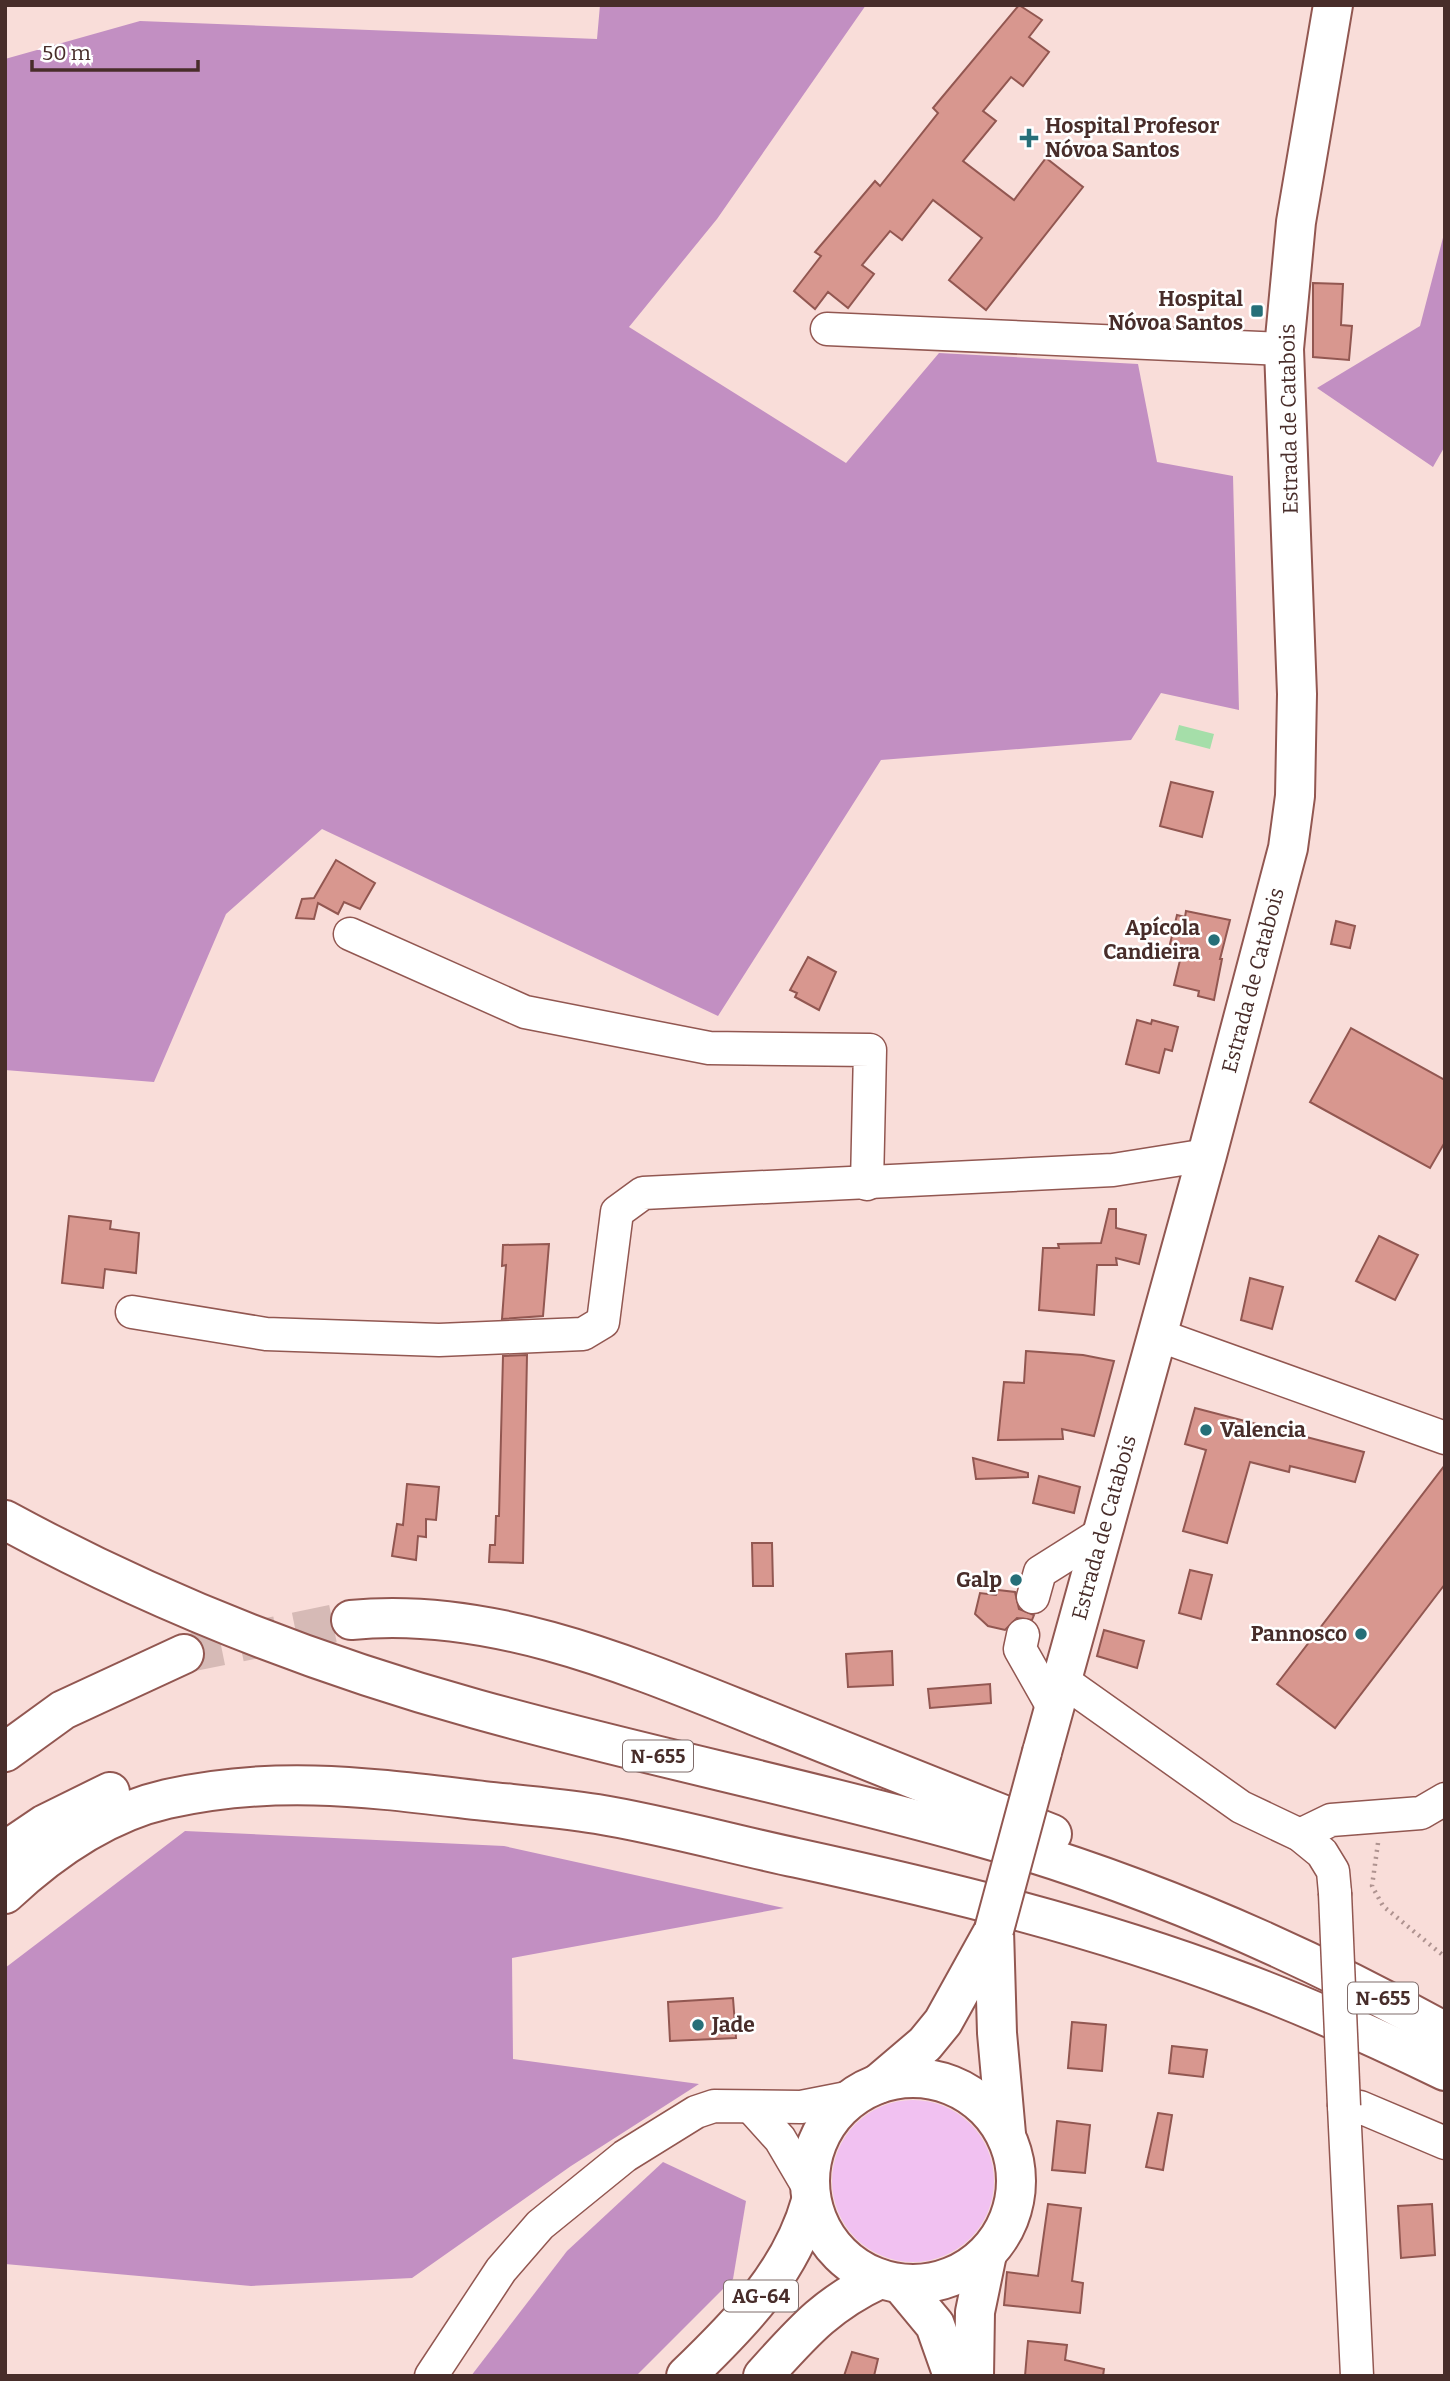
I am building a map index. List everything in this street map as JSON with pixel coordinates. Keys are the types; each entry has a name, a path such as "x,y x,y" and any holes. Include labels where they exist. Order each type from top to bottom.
{"main road":[{"name":"Estrada de Catabois","path":"994,1930 1278,891 1295,796 1297,694 1284,349 1296,222 1333,5"},
{"name":"N-655","path":"5,1520 153,1593 354,1671 502,1716 973,1834 1102,1877 1200,1914 1319,1967 1445,2032"},
{"path":"351,1619 386,1616 506,1630 595,1654 1163,1880 1258,1923 1319,1967"},
{"path":"5,1752 63,1710 184,1654"},
{"path":"5,1851 45,1824 106,1793 231,1768 304,1768 376,1774 597,1814 893,1879 1067,1926 1235,1979 1391,2045 1445,2071"},
{"path":"5,1894 59,1849 108,1820 163,1800 228,1788 296,1783 370,1788 597,1814"},
{"path":"994,1930 997,2033 1006,2134 1014,2157 1017,2182 1013,2209 1002,2235 987,2254 966,2270 935,2282 891,2281 856,2267 835,2249 820,2227 810,2195 811,2163 819,2138 833,2115 925,2044 943,2022 994,1930"},
{"path":"865,2090 907,2078 937,2080 965,2091 981,2104 1006,2134"},
{"name":"AG-64","path":"686,2376 776,2278 803,2231 810,2195"},
{"path":"974,2376 975,2312 987,2254"},
{"path":"891,2281 935,2325 954,2376"},
{"name":"AG-64","path":"763,2376 819,2315 848,2295 891,2281"}],"street":[{"path":"827,329 1284,349"},
{"path":"350,934 525,1012 709,1048 870,1050 867,1184"},
{"path":"132,1312 267,1334 476,1340 583,1334 603,1322 617,1212 643,1193 1113,1170 1207,1155"},
{"path":"1158,1335 1445,1438"},
{"path":"1033,1597 1040,1572 1102,1533"},
{"path":"1023,1635 1020,1649 1058,1695 1086,1695 1241,1807 1300,1835 1322,1853 1333,1871 1357,2376"},
{"path":"1300,1835 1331,1820 1421,1812 1445,1799"},
{"path":"431,2376 501,2270 540,2225 625,2156 696,2112 714,2106 801,2107 865,2090"},
{"path":"1344,2106 1360,2107 1445,2143"},
{"path":"752,2108 780,2139 810,2195"}],"path":[{"path":"1382,1815 1372,1886 1383,1906 1445,1956"}],"shaded area":[{"path":"600,5 866,5 717,219 629,327 846,463 939,353 1138,364 1157,462 1233,476 1239,710 1161,693 1131,740 881,760 718,1016 322,829 226,914 154,1082 5,1070 5,59 140,21 597,39"},
{"path":"1445,230 1445,446 1433,467 1317,388 1420,326"},
{"path":"1179,725 1214,734 1210,749 1175,740"},
{"path":"185,1831 504,1846 784,1908 512,1958 513,2059 699,2084 571,2166 412,2278 251,2286 5,2264 5,1968"},
{"path":"913,2100 944,2107 970,2124 987,2150 994,2181 987,2212 970,2238 944,2255 913,2262 882,2255 856,2238 839,2212 832,2181 839,2150 856,2124 882,2107"},
{"path":"663,2162 746,2201 733,2279 636,2376 471,2376 567,2251"}],"building":[{"path":"1019,5 1042,20 1029,37 1049,52 1023,86 1011,77 983,111 996,121 963,161 1014,200 1046,158 1083,187 986,310 949,280 982,238 933,200 902,240 890,231 862,265 874,274 848,308 828,292 815,309 794,291 821,256 815,252 875,181 880,186 938,113 933,108"},
{"path":"1313,283 1343,284 1341,325 1352,326 1349,360 1313,357"},
{"path":"1171,782 1213,792 1202,837 1160,826"},
{"path":"336,860 375,883 360,909 344,902 338,914 318,903 314,919 296,918 302,899 314,898"},
{"path":"1186,911 1230,920 1220,959 1214,1000 1198,996 1199,991 1174,985 1183,948 1170,944 1177,915 1185,917"},
{"path":"1336,921 1355,926 1350,948 1331,944"},
{"path":"808,957 836,972 819,1010 795,997 797,993 790,990"},
{"path":"1137,1020 1151,1024 1152,1020 1178,1027 1172,1051 1165,1049 1159,1073 1126,1064"},
{"path":"1351,1028 1445,1080 1445,1142 1430,1168 1310,1102"},
{"path":"1109,1209 1116,1209 1116,1228 1146,1235 1139,1264 1116,1258 1117,1265 1097,1265 1094,1315 1039,1310 1043,1248 1059,1248 1058,1244 1101,1243"},
{"path":"69,1216 111,1221 110,1229 139,1233 136,1273 105,1269 103,1288 62,1283"},
{"path":"1379,1236 1418,1255 1395,1300 1356,1281"},
{"path":"549,1244 543,1316 502,1319 506,1265 502,1266 503,1245"},
{"path":"1250,1278 1283,1287 1272,1329 1241,1320"},
{"path":"1026,1351 1083,1355 1114,1361 1094,1436 1062,1429 1063,1439 998,1440 1004,1382 1024,1383"},
{"path":"527,1355 523,1563 489,1562 490,1545 495,1545 496,1516 499,1516 503,1356"},
{"path":"1195,1408 1364,1452 1355,1482 1290,1466 1289,1472 1250,1462 1227,1543 1183,1531 1206,1450 1185,1444"},
{"path":"973,1458 1028,1473 1028,1477 976,1479"},
{"name":"Pannosco","path":"1445,1465 1445,1584 1335,1728 1277,1684"},
{"path":"1039,1476 1080,1487 1074,1513 1033,1503"},
{"path":"407,1484 439,1487 436,1520 426,1519 426,1537 418,1536 416,1560 392,1556 397,1524 403,1525"},
{"path":"752,1543 772,1543 773,1586 753,1586"},
{"path":"1190,1570 1212,1575 1201,1619 1179,1613"},
{"path":"998,1590 1015,1592 1019,1609 1034,1615 1032,1620 1017,1618 1005,1630 988,1626 975,1614 980,1593 996,1595"},
{"path":"1104,1630 1144,1641 1137,1668 1097,1656"},
{"path":"892,1651 893,1685 848,1687 846,1654"},
{"path":"990,1684 991,1703 930,1708 928,1689"},
{"path":"733,1998 736,2038 670,2041 668,2002"},
{"path":"1072,2022 1106,2025 1102,2071 1068,2068"},
{"path":"1172,2046 1207,2050 1203,2077 1169,2073"},
{"path":"1158,2113 1172,2115 1163,2170 1146,2167"},
{"path":"1057,2121 1090,2125 1085,2173 1052,2170"},
{"path":"1048,2204 1081,2208 1072,2281 1083,2283 1080,2313 1004,2305 1007,2272 1038,2276"},
{"path":"1432,2204 1435,2255 1401,2258 1398,2206"},
{"path":"1028,2341 1067,2345 1065,2360 1104,2369 1103,2376 1025,2376"},
{"path":"852,2352 878,2359 874,2376 844,2376"}],"tunnel":[{"path":"184,1654 351,1620"}],"place":[{"name":"Hospital Profesor Nóvoa Santos","path":"1029,138"},
{"name":"Hospital Nóvoa Santos","path":"1257,311"},
{"name":"Apícola Candieira","path":"1214,940"},
{"name":"Valencia","path":"1206,1430"},
{"name":"Galp","path":"1016,1580"},
{"name":"Pannosco","path":"1361,1634"},
{"name":"Jade","path":"698,2025"}]}
